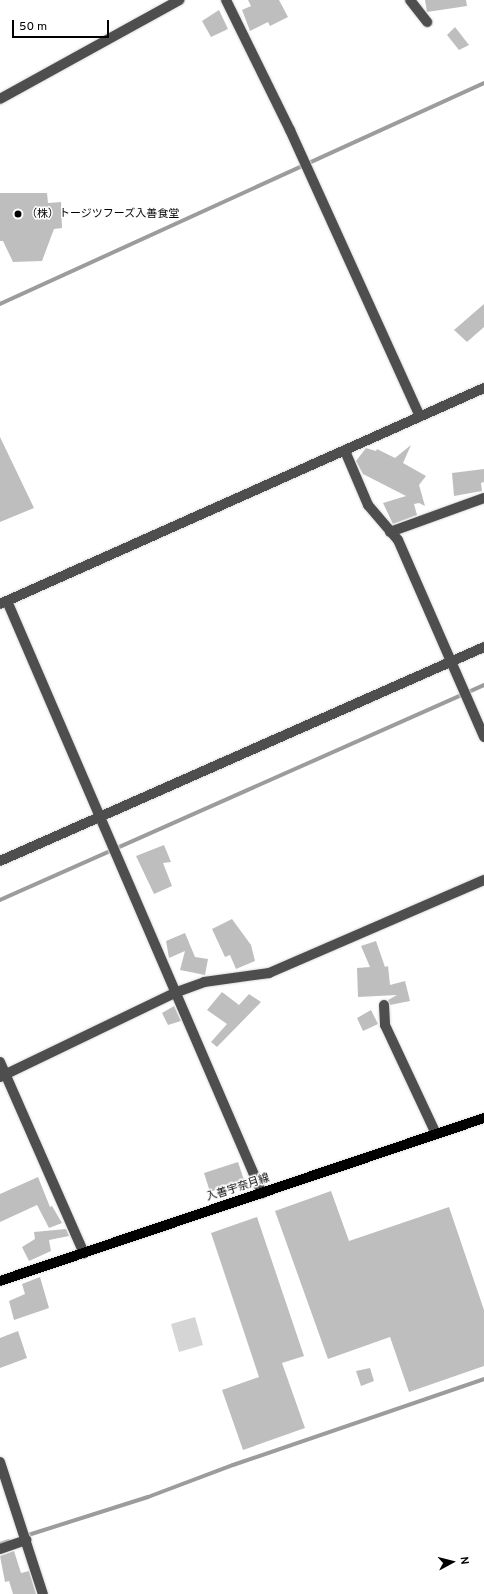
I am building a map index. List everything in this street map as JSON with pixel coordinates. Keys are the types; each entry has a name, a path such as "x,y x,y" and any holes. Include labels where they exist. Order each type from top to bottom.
{"main road":[{"name":"入善宇奈月線","path":"0,1281 484,1118"}],"street":[{"path":"0,99 180,0"},
{"path":"226,0 290,130 420,416"},
{"path":"410,0 427,22"},
{"path":"262,1193 177,992 3,603 484,388"},
{"path":"345,451 368,505 398,540 484,737"},
{"path":"390,532 484,498"},
{"path":"0,861 99,819 484,647"},
{"path":"3,1075 177,992 204,982 269,973 484,880"},
{"path":"384,1005 386,1025 436,1134"},
{"path":"0,1062 3,1075 84,1253"},
{"path":"0,1462 43,1594"},
{"path":"0,1549 26,1540"}],"shaded area":[{"path":"195,1317 203,1345 179,1352 171,1324"}],"building":[{"path":"248,0 279,0 288,17 270,26 268,22 250,31 242,10 251,6"},
{"path":"425,0 466,0 467,6 427,12"},
{"path":"219,10 228,29 211,37 202,21"},
{"path":"455,27 469,45 459,50 447,35"},
{"path":"0,193 47,193 48,203 61,202 62,228 54,229 42,261 13,262 3,241 0,241"},
{"path":"484,304 484,327 467,342 454,330"},
{"path":"0,437 34,508 0,522"},
{"path":"411,445 403,463 426,476 419,485 425,506 419,503 414,504 417,515 393,524 383,503 406,496 363,474 356,461 366,448 376,451 377,449 395,458"},
{"path":"484,469 484,482 481,483 482,491 454,496 452,473"},
{"path":"164,845 171,862 163,863 172,886 154,894 136,856"},
{"path":"232,919 251,945 255,961 236,969 230,955 225,957 212,929"},
{"path":"185,933 195,957 208,959 205,975 180,970 185,951 169,958 166,941"},
{"path":"376,941 385,967 388,966 390,985 405,981 410,1001 390,1005 388,1000 397,995 358,997 357,968 370,967 361,946"},
{"path":"222,992 239,1005 249,994 261,1002 217,1047 211,1042 227,1024 207,1010"},
{"path":"174,1006 181,1021 168,1025 162,1013"},
{"path":"371,1010 378,1024 363,1031 357,1018"},
{"path":"238,1162 244,1180 210,1192 204,1173"},
{"path":"38,1177 50,1207 52,1206 62,1223 49,1228 37,1205 0,1222 0,1194"},
{"path":"331,1191 349,1241 449,1207 484,1310 484,1366 409,1392 390,1337 328,1359 275,1211"},
{"path":"257,1217 304,1356 282,1363 305,1428 243,1450 222,1390 259,1377 211,1233"},
{"path":"66,1229 69,1236 49,1240 51,1251 29,1261 22,1247 35,1239 34,1232"},
{"path":"40,1277 49,1308 14,1320 9,1301 25,1294 22,1284"},
{"path":"18,1331 27,1358 0,1368 0,1338"},
{"path":"370,1368 374,1381 361,1386 356,1371"},
{"path":"14,1551 21,1573 29,1571 36,1594 13,1594 9,1581 5,1582 0,1556"}],"waterway":[{"path":"0,304 484,83"},
{"path":"0,900 484,685"},
{"path":"25,1536 148,1497 233,1465 484,1379"},
{"path":"0,1544 9,1541"}],"place":[{"name":"（株）トージツフーズ入善食堂","path":"18,214"}]}
